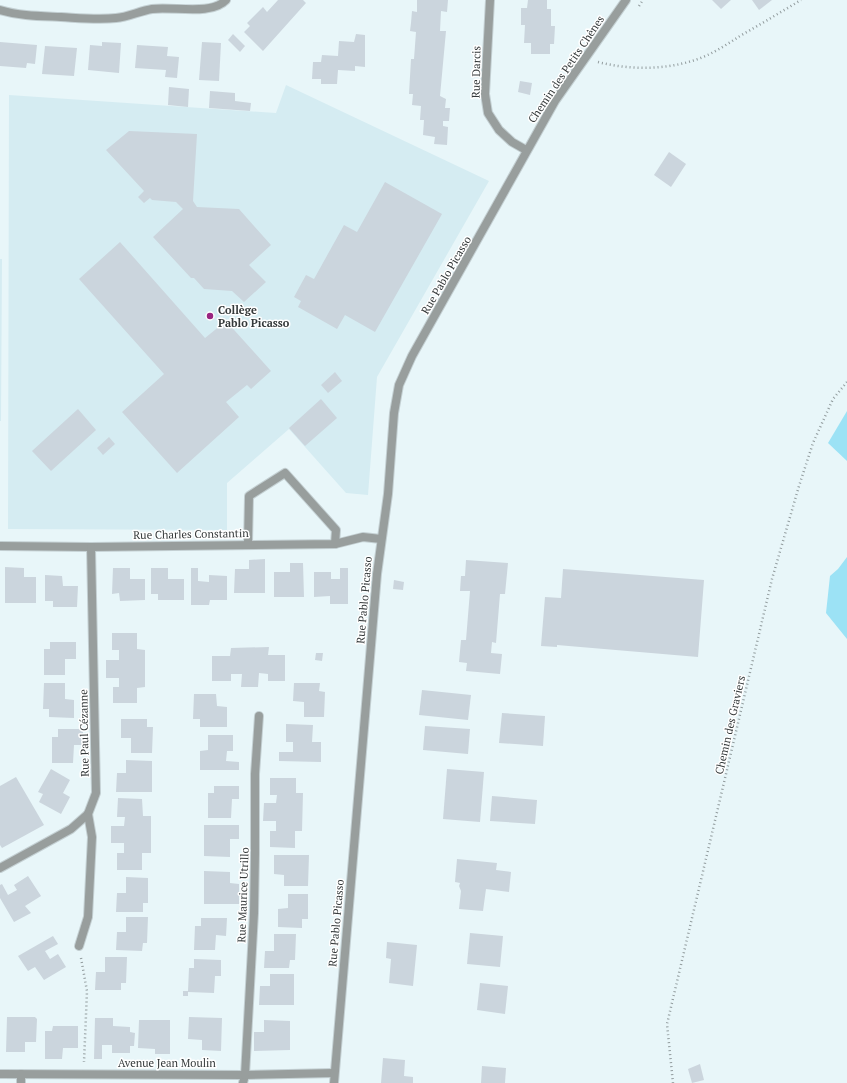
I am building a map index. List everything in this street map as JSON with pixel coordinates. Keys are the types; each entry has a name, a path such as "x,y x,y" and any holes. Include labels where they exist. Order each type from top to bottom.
{"street":[{"path":"0,10 15,14 82,18 117,18 152,9 207,9 223,4 226,0"},
{"name":"Rue Darcis","path":"490,0 484,94 488,113 499,130 512,142 526,150"},
{"name":"Chemin des Petits Chênes","path":"526,150 555,101 626,0"},
{"name":"Rue Pablo Picasso","path":"334,1083 381,539 388,494 394,413 399,385 412,356 504,195 526,150"},
{"path":"248,544 249,496 284,473 336,530 334,544"},
{"name":"Rue Charles Constantin","path":"0,546 91,547 334,544 363,537 381,539"},
{"name":"Rue Paul Cézanne","path":"0,868 71,829 88,814 96,793 91,547"},
{"name":"Rue Maurice Utrillo","path":"244,1079 254,913 256,854 255,774 259,716"},
{"path":"79,946 88,917 92,837 88,814"},
{"name":"Avenue Jean Moulin","path":"0,1074 84,1074 244,1079 334,1073"},
{"path":"21,1074 21,1083"}],"path":[{"path":"639,6 643,0"},
{"path":"599,62 616,65 666,67 695,60 722,47 801,0"},
{"path":"595,68 603,56"},
{"name":"Chemin des Graviers","path":"673,1083 667,1024 772,580 813,443 833,399 847,382"},
{"path":"79,946 87,991 84,1074"}],"shaded area":[{"name":"Collège Pablo Picasso","path":"286,85 489,181 377,377 368,495 346,493 289,429 227,483 227,530 8,529 9,95 276,113"},
{"path":"0,259 2,259 1,421 0,421"},
{"path":"847,411 847,461 828,443"},
{"path":"847,557 847,639 826,613 830,576 838,569"}],"building":[{"path":"278,0 303,0 306,3 263,51 244,32 250,26 247,23 263,7 267,12"},
{"path":"417,0 448,0 447,12 441,11 440,31 446,31 440,96 446,99 445,108 450,108 449,121 443,121 443,126 448,127 447,145 434,144 435,137 423,135 424,120 420,120 421,106 412,105 413,94 409,94 411,59 414,59 416,32 410,31 412,11 417,12"},
{"path":"528,0 547,0 547,9 551,9 551,26 555,26 554,44 550,44 550,54 531,54 531,43 524,43 525,25 521,25 521,8 527,8"},
{"path":"712,0 731,0 721,9"},
{"path":"752,0 772,0 759,10"},
{"path":"233,34 245,46 240,52 228,40"},
{"path":"356,34 365,35 365,67 355,66 355,71 338,70 337,84 321,84 321,79 312,79 313,62 321,62 322,55 338,56 339,41 354,42"},
{"path":"0,42 37,45 35,64 27,63 26,68 0,66"},
{"path":"102,42 121,43 119,73 88,70 90,45 102,46"},
{"path":"202,42 221,43 219,81 199,80"},
{"path":"137,45 168,47 167,56 179,57 177,78 165,77 166,70 135,68"},
{"path":"45,46 77,48 74,76 42,74"},
{"path":"520,81 532,83 530,95 518,92"},
{"path":"169,87 189,89 188,107 168,105"},
{"path":"210,91 235,93 235,101 251,103 250,111 209,108"},
{"path":"129,131 197,134 193,201 197,207 239,209 271,245 249,265 266,282 244,302 232,291 204,289 194,278 191,278 153,237 183,209 176,202 152,200 150,198 144,203 138,197 144,191 106,150"},
{"path":"669,152 686,164 671,187 654,175"},
{"path":"385,182 442,214 375,332 345,315 337,329 298,307 301,301 294,297 306,275 314,279 344,225 357,232"},
{"path":"120,242 205,338 226,321 271,371 251,389 247,385 226,402 239,417 177,473 122,412 164,374 79,279"},
{"path":"335,372 342,381 328,393 321,385"},
{"path":"321,399 337,418 305,446 289,428"},
{"path":"78,409 96,430 51,471 32,451"},
{"path":"109,437 115,444 103,455 97,448"},
{"path":"265,559 265,593 234,593 235,569 249,569 249,560"},
{"path":"466,560 508,563 505,594 500,594 496,643 492,642 491,653 502,654 500,674 466,671 467,663 459,662 461,640 466,640 470,591 460,591 461,576 465,576"},
{"path":"290,563 303,563 304,597 274,597 274,572 290,572"},
{"path":"5,567 24,568 24,577 36,577 36,603 5,603"},
{"path":"113,568 130,568 130,579 145,579 145,600 120,601 119,593 112,594"},
{"path":"151,568 168,568 168,579 184,579 184,600 158,600 158,594 151,594"},
{"path":"191,568 198,568 198,581 209,582 209,575 227,576 227,600 210,600 209,605 191,605"},
{"path":"340,568 348,568 348,604 330,604 330,596 314,597 314,572 331,572 331,579 340,579"},
{"path":"563,569 704,580 698,657 557,645 557,647 541,646 545,597 561,598"},
{"path":"45,575 62,576 63,586 78,586 77,607 53,607 53,601 45,601"},
{"path":"394,580 404,582 403,590 393,589"},
{"path":"112,633 137,633 137,649 145,650 145,687 137,688 137,703 113,703 113,687 119,687 119,678 106,678 106,660 119,660 119,650 112,650"},
{"path":"50,642 76,642 76,659 65,659 65,675 44,675 44,649 50,649"},
{"path":"269,647 268,655 285,655 285,681 268,681 268,674 259,673 258,687 241,687 242,674 231,674 231,681 212,681 212,656 230,656 231,648"},
{"path":"316,653 323,653 322,661 315,660"},
{"path":"44,683 65,683 65,699 74,700 74,718 49,717 49,709 43,709"},
{"path":"294,683 320,683 319,691 325,692 324,717 304,717 304,702 293,701"},
{"path":"422,690 471,695 468,720 419,715"},
{"path":"194,694 216,694 217,706 227,707 227,727 200,727 200,719 193,719"},
{"path":"502,713 545,716 543,746 499,743"},
{"path":"121,719 147,719 147,727 153,727 152,753 131,753 131,738 121,738"},
{"path":"286,724 313,725 312,742 321,742 321,762 279,761 279,752 293,752 293,742 286,742"},
{"path":"425,726 470,729 468,754 423,750"},
{"path":"58,729 83,729 83,745 74,745 73,763 52,763 52,737 58,737"},
{"path":"208,735 233,735 233,751 227,751 226,761 239,762 239,770 200,770 200,751 208,750"},
{"path":"126,760 152,761 152,792 116,792 117,773 126,773"},
{"path":"51,769 70,780 63,793 70,797 61,814 39,802 43,794 38,792"},
{"path":"447,769 484,772 480,822 443,819"},
{"path":"16,777 44,825 2,848 0,845 0,786"},
{"path":"270,778 296,778 296,793 303,793 302,831 295,831 295,848 270,847 270,831 276,831 276,821 263,821 264,803 276,803 277,795 270,795"},
{"path":"214,786 239,786 239,799 232,799 231,818 208,818 208,793 214,793"},
{"path":"492,796 537,800 535,824 490,821"},
{"path":"118,798 142,799 143,816 151,816 151,853 142,853 142,870 117,870 117,853 124,853 124,843 111,843 111,826 124,826 125,817 117,817"},
{"path":"204,825 239,825 239,839 230,839 230,857 204,856"},
{"path":"274,855 309,855 308,886 284,886 284,875 274,874"},
{"path":"457,859 497,863 496,870 511,872 509,892 486,889 483,911 459,909 461,891 459,886 460,883 455,882"},
{"path":"204,871 230,872 230,883 239,884 239,904 204,904"},
{"path":"28,876 41,896 25,906 31,913 14,922 0,898 0,885 2,884 8,895 17,890 14,885"},
{"path":"126,877 148,878 148,903 143,903 143,912 116,912 117,893 126,893"},
{"path":"288,894 308,894 308,919 302,919 302,928 278,927 278,909 288,908"},
{"path":"126,917 148,917 147,943 143,943 142,951 116,950 117,932 126,932"},
{"path":"201,918 227,918 226,936 216,935 215,950 194,950 195,926 201,926"},
{"path":"470,933 503,936 500,967 467,964"},
{"path":"274,934 296,934 295,960 290,960 289,968 264,968 265,951 274,951"},
{"path":"53,936 58,944 45,951 50,959 58,954 66,967 44,980 35,967 28,971 18,956"},
{"path":"387,942 417,945 413,986 389,983 391,959 386,958"},
{"path":"105,957 127,957 126,983 121,983 121,990 95,990 96,972 105,972"},
{"path":"194,959 221,960 221,976 215,976 214,993 188,992 188,996 183,996 183,991 188,991 189,968 194,968"},
{"path":"270,974 294,974 294,1005 259,1005 260,986 270,986"},
{"path":"480,983 508,986 505,1014 477,1010"},
{"path":"7,1017 35,1017 37,1019 36,1042 25,1042 25,1052 6,1052"},
{"path":"189,1017 222,1018 221,1051 202,1050 202,1040 188,1039"},
{"path":"95,1018 113,1018 113,1026 130,1027 130,1032 135,1033 134,1046 130,1046 130,1053 112,1053 112,1045 102,1045 102,1059 94,1059"},
{"path":"139,1020 170,1020 170,1054 155,1054 155,1049 138,1048"},
{"path":"264,1020 290,1021 290,1050 254,1051 254,1032 264,1032"},
{"path":"53,1026 78,1026 78,1048 63,1048 62,1059 45,1059 45,1031 52,1031"},
{"path":"383,1058 405,1060 404,1076 413,1077 413,1083 381,1083"},
{"path":"700,1064 704,1080 692,1083 688,1069"},
{"path":"482,1066 506,1068 505,1083 481,1083"}],"place":[{"name":"Collège Pablo Picasso","path":"210,316"}]}
